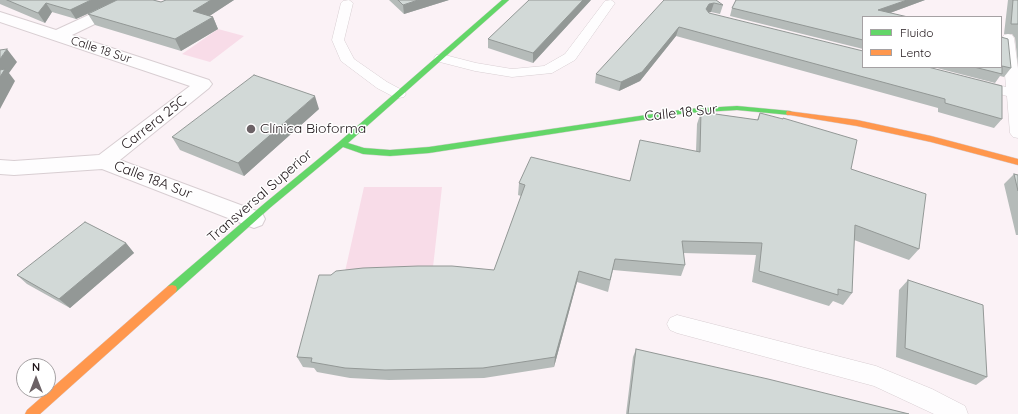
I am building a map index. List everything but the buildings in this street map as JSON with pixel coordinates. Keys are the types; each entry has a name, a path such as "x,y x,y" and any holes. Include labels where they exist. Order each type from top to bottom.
{"street":[{"path":"57,36 133,0"},
{"name":"Transversal Superior","path":"31,414 506,0"},
{"name":"Calle 18 Sur","path":"0,17 203,84"},
{"name":"Carrera 25C","path":"104,162 203,84"},
{"name":"Calle 18 Sur","path":"342,144 363,151 390,153 429,150 687,111 737,108 795,113 857,123 931,139 1018,162"},
{"name":"Calle 18A Sur","path":"0,167 14,168 104,162 254,219"}],"lane":[{"path":"347,3 338,40 348,60 382,85 399,94"},
{"path":"441,58 475,67 512,73 547,70 570,57 609,3"},
{"path":"1008,38 1018,133"},
{"path":"970,82 1014,92"},
{"path":"677,324 876,376 924,397 957,414"}],"shaded area":[{"path":"218,29 244,36 210,62 182,54"},
{"path":"364,187 442,187 432,276 344,276"}],"traffic: fast":[{"path":"172,289 268,205 342,144 506,0"},
{"path":"342,144 363,151 390,153 429,150 687,111 737,108 790,113"}],"traffic: slow":[{"path":"790,113 857,123 931,139 1018,162"},
{"path":"31,414 172,289"}],"place":[{"name":"Clínica Bioforma","path":"251,129"}]}
